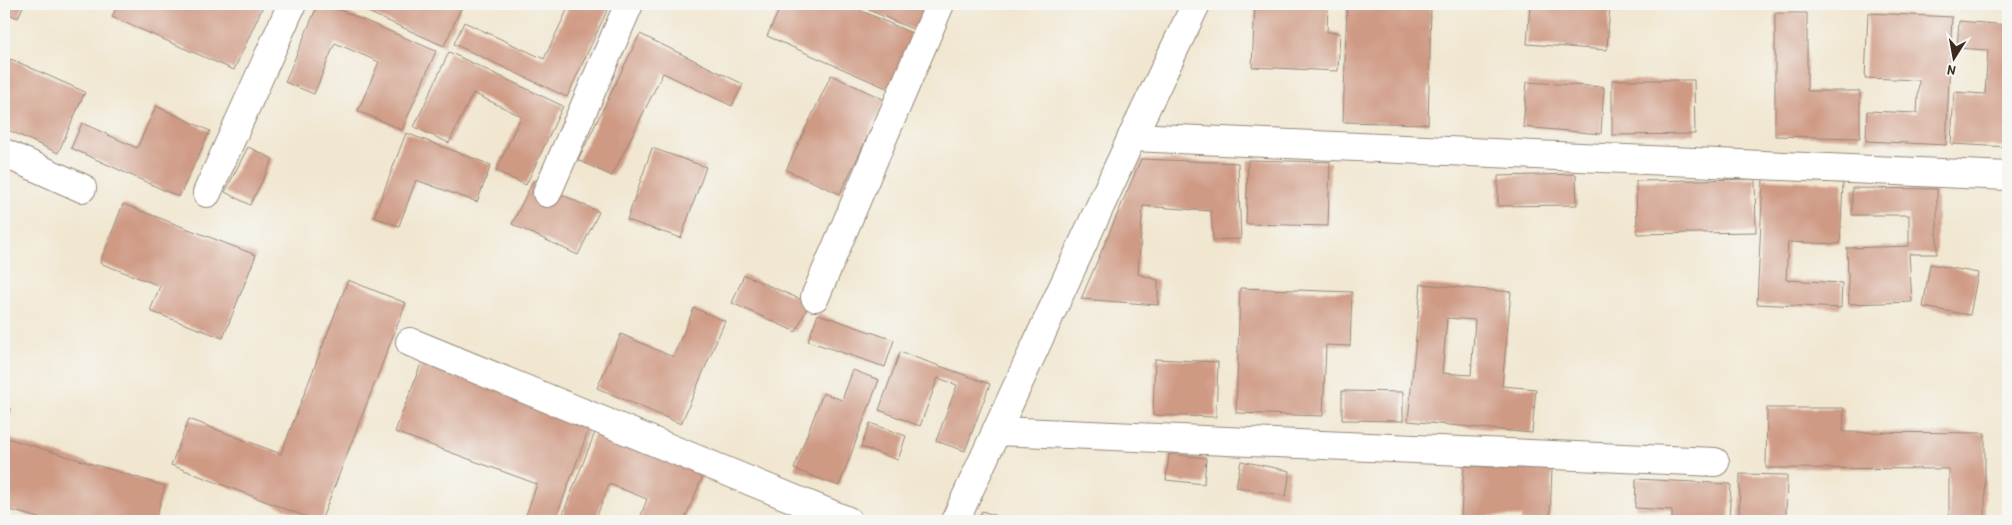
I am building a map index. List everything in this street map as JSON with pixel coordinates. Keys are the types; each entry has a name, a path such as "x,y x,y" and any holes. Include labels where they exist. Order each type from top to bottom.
{"street":[{"path":"207,193 292,4"},
{"path":"547,193 629,4"},
{"path":"815,297 940,4"},
{"path":"955,521 1132,137 1196,4"},
{"path":"1132,137 2008,176"},
{"path":"4,153 82,188"},
{"path":"410,342 848,521"},
{"path":"996,431 1715,462"}],"building":[{"path":"4,4 24,4 18,18 4,12"},
{"path":"118,4 264,4 234,70 112,17"},
{"path":"318,4 326,4 436,51 402,130 358,111 379,62 335,43 314,94 285,82"},
{"path":"350,4 463,4 444,46"},
{"path":"570,4 610,4 567,97 454,44 464,22 544,59"},
{"path":"782,4 846,4 916,35 891,90 767,36"},
{"path":"872,4 929,4 917,31 869,10"},
{"path":"1255,4 1328,4 1327,32 1340,33 1338,71 1252,67"},
{"path":"1347,4 1431,6 1428,124 1343,122"},
{"path":"1530,4 1610,4 1607,50 1527,44"},
{"path":"1775,13 1807,13 1807,91 1860,91 1860,138 1775,136"},
{"path":"1868,13 1952,17 1946,145 1866,141 1867,111 1917,113 1919,80 1865,78"},
{"path":"1959,21 2008,25 2008,147 1951,144 1954,92 1985,94 1988,50 1957,48"},
{"path":"640,34 743,84 732,106 663,73 612,176 578,160"},
{"path":"449,52 563,106 526,185 496,171 521,116 473,93 449,143 414,127"},
{"path":"11,59 85,92 58,153 4,128 4,75"},
{"path":"831,75 885,100 840,194 786,170"},
{"path":"1612,80 1694,80 1695,134 1612,135"},
{"path":"1527,82 1604,87 1601,134 1523,127"},
{"path":"156,106 210,131 179,197 71,148 82,123 137,148"},
{"path":"406,133 491,165 477,202 416,180 399,226 374,217"},
{"path":"248,147 273,159 250,205 225,192"},
{"path":"652,148 706,167 681,238 627,220"},
{"path":"1141,159 1238,163 1241,239 1213,240 1211,211 1143,206 1138,274 1158,280 1158,305 1081,299"},
{"path":"1248,160 1330,162 1328,226 1246,224"},
{"path":"1576,174 1577,205 1498,206 1498,176"},
{"path":"1755,179 1756,232 1637,234 1636,181"},
{"path":"1763,179 1843,183 1840,244 1788,242 1786,280 1842,283 1841,308 1757,304"},
{"path":"533,181 599,212 578,255 512,224"},
{"path":"1852,188 1937,189 1937,254 1909,254 1912,302 1849,304 1847,248 1909,246 1909,215 1852,215"},
{"path":"123,204 256,255 223,338 150,311 160,286 100,263"},
{"path":"1930,264 1978,273 1970,315 1923,307"},
{"path":"744,275 809,303 796,332 732,303"},
{"path":"348,280 406,303 321,521 171,465 189,419 281,454"},
{"path":"1421,284 1511,292 1502,386 1536,389 1532,433 1408,421","holes":["1447,318 1475,320 1471,375 1442,373"]},
{"path":"1240,288 1352,292 1350,346 1326,345 1323,416 1236,413"},
{"path":"694,308 725,321 681,424 597,388 621,334 673,357"},
{"path":"818,314 894,340 885,367 808,341"},
{"path":"900,352 990,384 965,451 936,441 957,385 938,378 920,426 879,410"},
{"path":"1155,359 1218,362 1216,417 1153,415"},
{"path":"422,361 591,423 555,521 524,521 537,484 395,432"},
{"path":"853,370 879,380 839,486 794,469 823,393 842,400"},
{"path":"1342,391 1403,392 1403,421 1342,420"},
{"path":"4,406 11,409 4,427"},
{"path":"1767,408 1844,408 1843,432 1985,433 1985,521 1949,521 1949,469 1766,468"},
{"path":"870,423 906,436 898,460 861,447"},
{"path":"596,430 704,473 684,521 639,521 647,499 609,484 595,521 560,521"},
{"path":"7,438 165,486 155,521 48,521 4,508 4,449"},
{"path":"1169,454 1206,458 1204,484 1166,480"},
{"path":"1241,461 1290,471 1286,496 1236,487"},
{"path":"1464,466 1552,469 1550,521 1521,521 1521,517 1461,515"},
{"path":"1740,474 1787,475 1786,517 1795,517 1795,521 1739,521"},
{"path":"1636,479 1731,484 1729,521 1672,521 1672,510 1635,508"},
{"path":"982,511 1011,521 978,521"}]}
